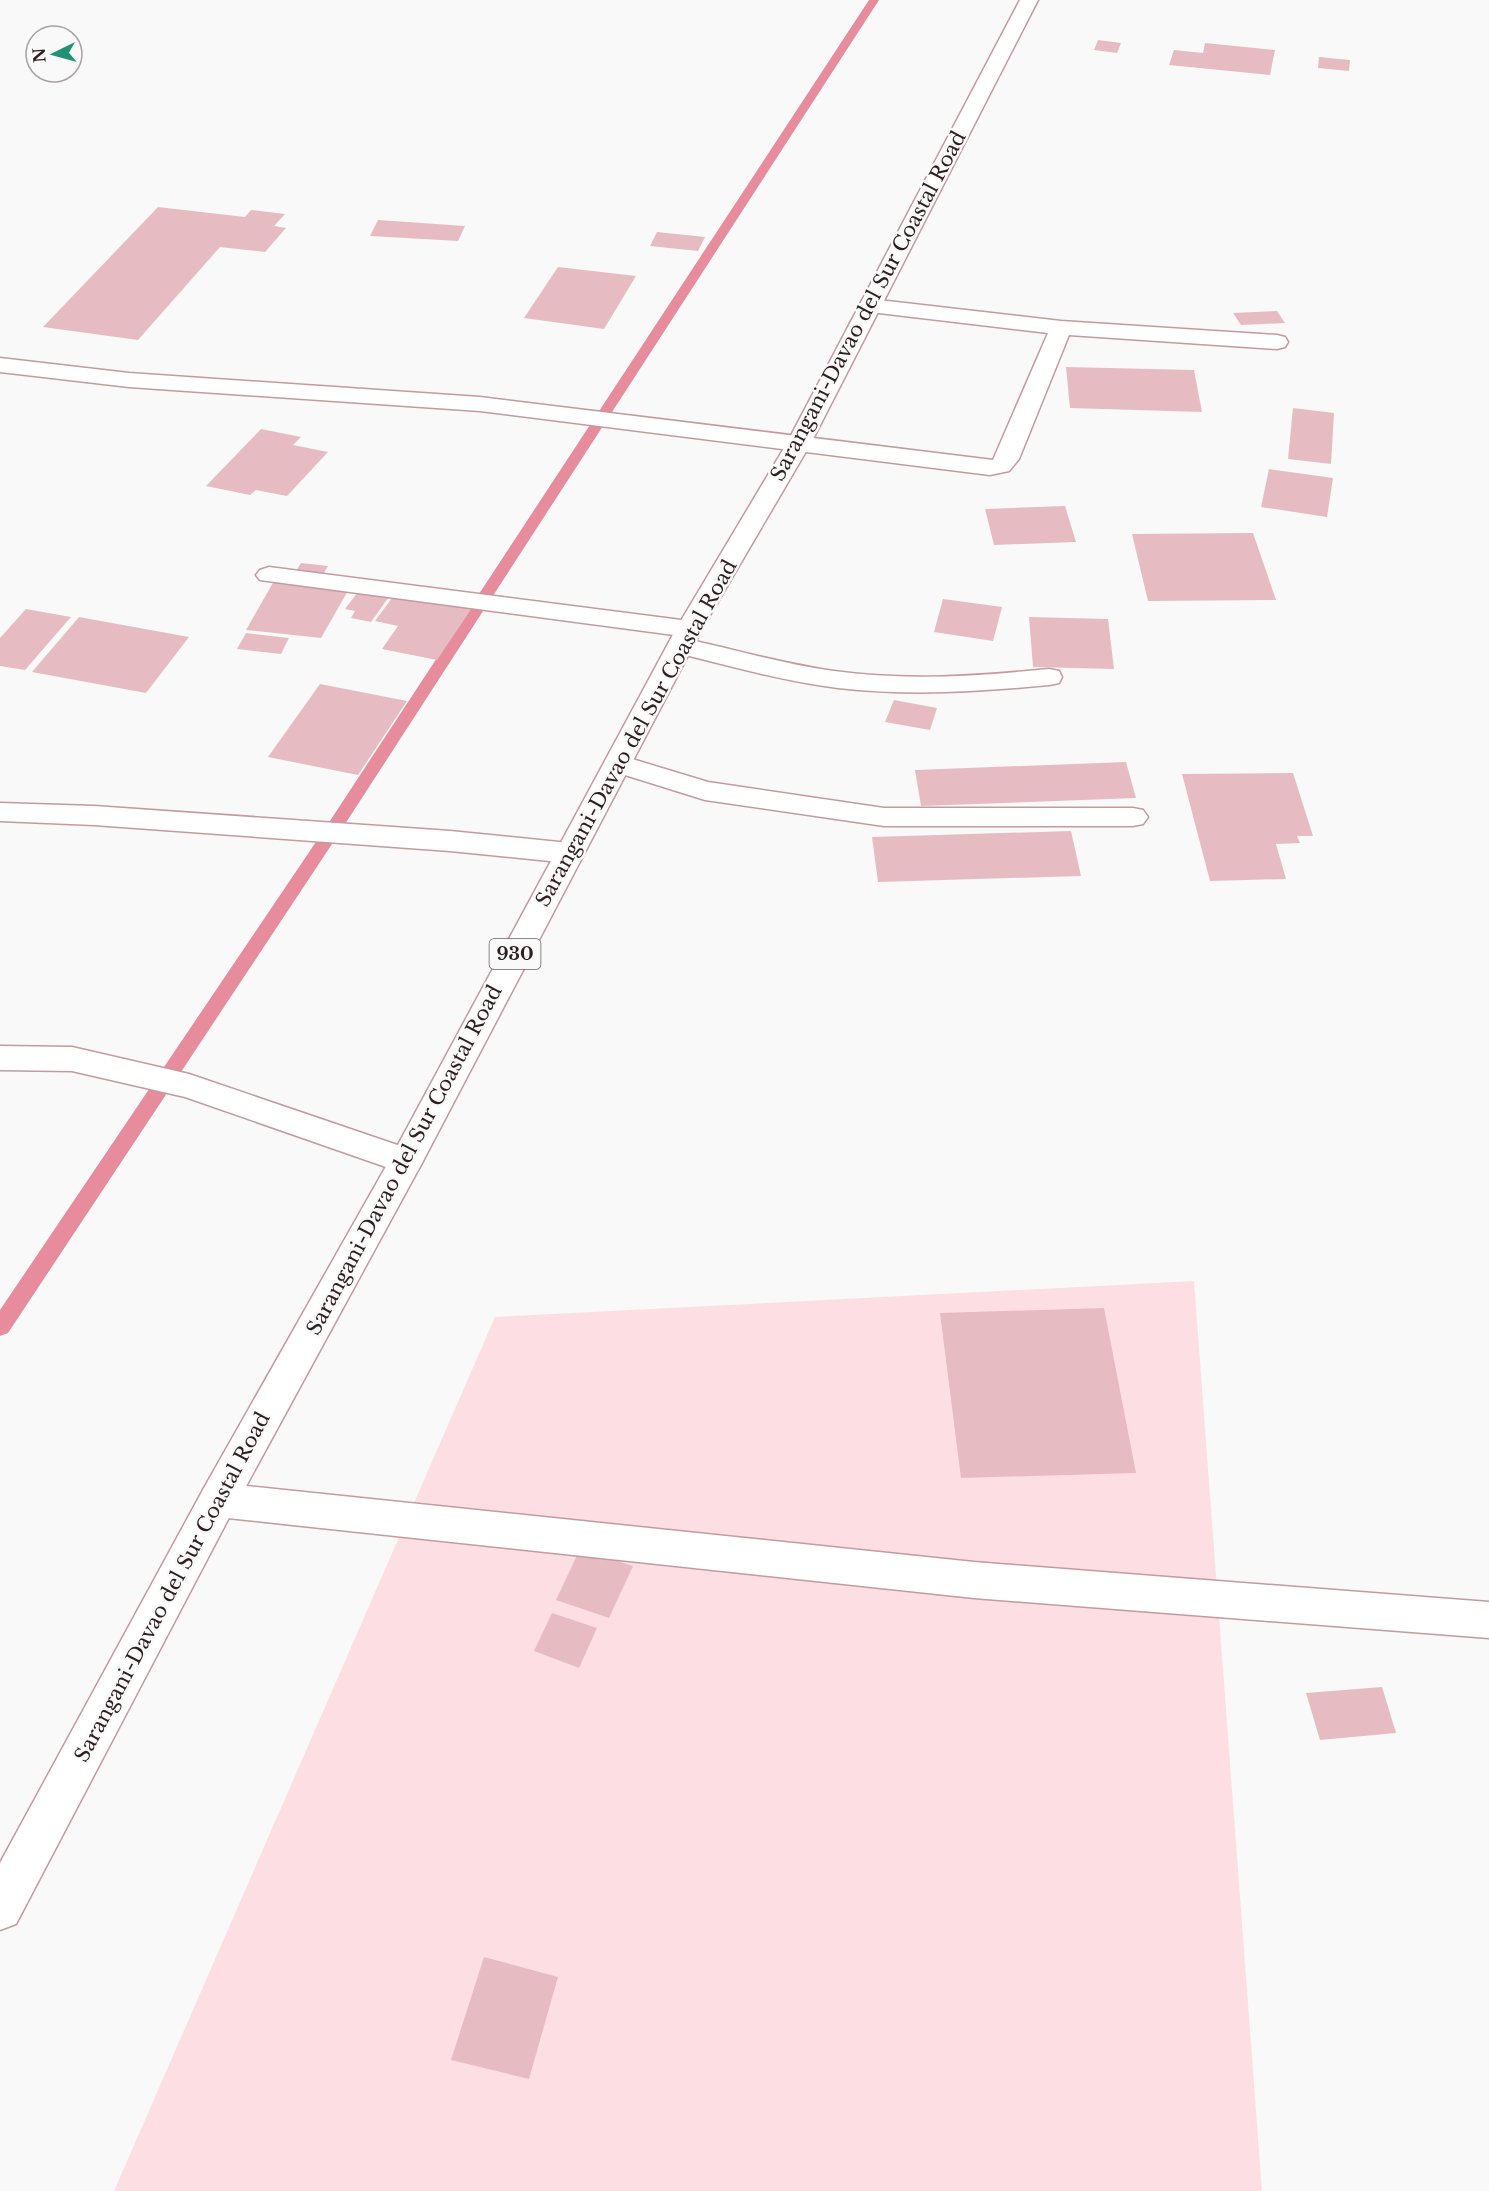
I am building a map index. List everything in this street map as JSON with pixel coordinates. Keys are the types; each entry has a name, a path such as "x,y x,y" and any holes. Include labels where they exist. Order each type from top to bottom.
{"street":[{"name":"Sarangani-Davao del Sur Coastal Road","path":"0,1908 218,1500 406,1161 685,637 799,443 1029,0"},
{"path":"870,306 1061,328 1277,342"},
{"path":"0,365 129,380 449,401 990,468 1001,466 1007,459 1061,328"},
{"path":"269,575 685,637 807,675 873,683 976,685 1049,677"},
{"path":"619,764 705,791 884,817 1133,817"},
{"path":"0,812 69,813 249,828 484,842 569,853"},
{"path":"0,1058 72,1059 189,1086 406,1161"},
{"path":"218,1500 974,1580 1489,1620"}],"shaded area":[{"path":"1194,1281 1262,2191 114,2191 495,1317"}],"building":[{"path":"1098,40 1121,43 1117,53 1094,50"},
{"path":"1205,43 1275,50 1270,75 1169,65 1174,50 1203,53"},
{"path":"1319,57 1350,60 1349,71 1318,68"},
{"path":"158,207 245,217 251,210 285,214 274,226 286,228 265,252 220,247 138,340 43,327"},
{"path":"378,220 465,226 458,241 370,236"},
{"path":"657,232 705,237 698,251 650,246"},
{"path":"558,267 636,276 604,329 524,318"},
{"path":"1277,311 1285,323 1241,325 1233,313"},
{"path":"1066,367 1194,370 1202,412 1070,408"},
{"path":"1293,408 1334,413 1331,464 1288,459"},
{"path":"261,429 301,437 293,445 328,452 287,496 256,490 250,495 206,486"},
{"path":"1269,469 1333,478 1327,517 1261,507"},
{"path":"1065,506 1076,542 994,545 985,509"},
{"path":"1253,533 1276,600 1148,601 1132,534"},
{"path":"301,563 328,566 320,579 293,576"},
{"path":"274,581 349,589 321,638 246,630"},
{"path":"361,588 391,594 371,622 351,618 355,611 345,609"},
{"path":"395,594 472,608 437,660 382,649 398,626 375,621"},
{"path":"943,599 1002,607 993,641 934,632"},
{"path":"26,609 71,617 25,670 0,666 0,638"},
{"path":"79,617 189,637 146,693 32,672"},
{"path":"1029,617 1108,619 1114,669 1033,667"},
{"path":"246,633 289,638 281,654 237,649"},
{"path":"320,684 407,701 358,775 268,757"},
{"path":"894,700 937,708 930,730 885,722"},
{"path":"1126,762 1136,798 921,806 915,770"},
{"path":"1293,773 1313,836 1297,836 1300,843 1276,844 1286,879 1210,881 1182,774"},
{"path":"1071,831 1081,876 878,882 872,837"},
{"path":"1104,1308 1136,1473 961,1478 940,1313"},
{"path":"580,1549 633,1566 609,1618 556,1600"},
{"path":"552,1613 597,1628 579,1668 534,1651"},
{"path":"1382,1687 1396,1733 1320,1740 1306,1693"},
{"path":"484,1957 558,1977 529,2079 451,2060"}],"waterway":[{"path":"0,1327 330,834 874,0"}]}
